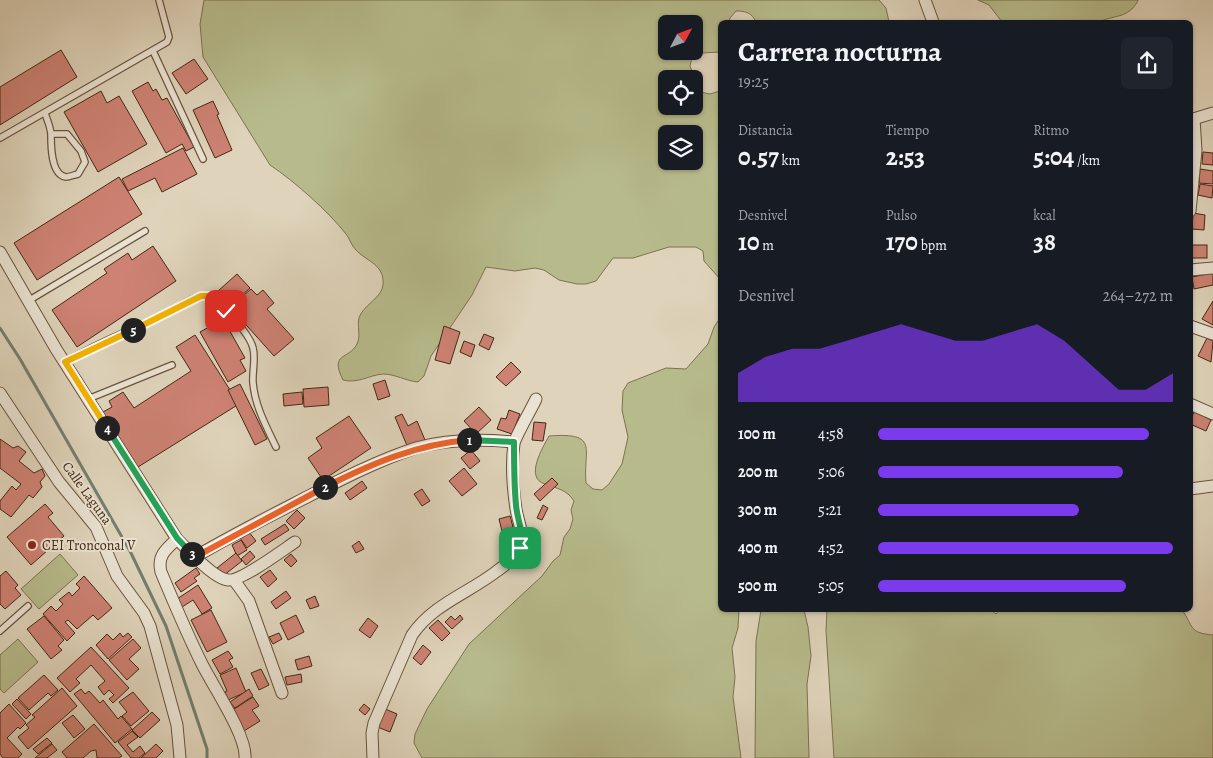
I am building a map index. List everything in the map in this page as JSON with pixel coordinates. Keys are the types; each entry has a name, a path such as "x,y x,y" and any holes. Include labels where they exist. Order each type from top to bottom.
{"street":[{"path":"925,0 932,20"},
{"path":"1193,120 1213,113"},
{"path":"1193,128 1196,150 1193,180"},
{"path":"0,252 88,399 177,538 195,557 222,578 234,580 295,542"},
{"path":"1193,270 1213,268"},
{"path":"1193,327 1213,334"},
{"name":"Calle Laguna","path":"0,392 59,482 96,527 118,576 144,613 150,626 176,725 180,758"},
{"path":"373,758 372,733 374,723 412,634 428,616 483,582 511,559 520,548 522,535 516,508 513,476 514,442 536,399"},
{"path":"1193,405 1213,414"},
{"path":"195,557 356,472 390,458 418,448 456,441 490,440 514,442"},
{"path":"1193,489 1213,486"},
{"path":"177,538 161,555 161,572 202,664 240,732 246,751 245,758"},
{"path":"234,580 249,601 282,693"}],"lane":[{"path":"0,138 167,42 169,37 159,0"},
{"path":"153,51 203,159"},
{"path":"45,113 51,134 50,144 54,164 61,174 66,177 78,174 85,162 81,151 67,134 51,134"},
{"path":"28,301 145,231"},
{"path":"65,362 190,301 201,296 209,296 248,335 254,349 253,383 258,410 276,447"},
{"path":"88,399 172,366"},
{"path":"0,631 28,606"}],"green space":[{"path":"204,0 879,0 886,8 889,20 755,20 748,13 736,11 730,20 718,20 718,52 703,53 703,15 658,15 658,60 691,60 692,70 658,70 658,115 703,115 703,93 710,94 718,92 718,277 704,261 703,251 696,247 669,247 633,258 613,258 596,281 586,284 559,280 544,270 535,268 515,271 486,267 472,295 431,356 424,376 418,382 383,374 354,381 343,380 339,371 339,361 354,349 357,344 359,338 359,318 365,308 381,291 383,286 382,275 376,266 356,250 339,225 320,206 270,165 203,57 200,24"},
{"path":"978,0 1138,0 1130,11 1105,20 1000,20 989,5"},
{"path":"718,321 718,612 739,612 738,628 732,648 735,677 733,697 741,758 422,758 414,743 415,734 427,709 469,644 542,576 560,555 564,537 570,529 573,519 571,510 574,501 565,492 539,481 536,476 537,462 549,436 565,435 582,440 586,445 586,483 593,489 602,490 609,484 622,464 628,437 622,410 623,391 628,383 666,368 686,369 708,344"},
{"path":"60,554 78,575 39,609 21,589"},
{"path":"761,612 804,612 811,656 807,684 809,758 755,758 756,641"},
{"path":"827,612 994,612 996,614 998,612 1183,612 1195,630 1213,635 1213,758 834,758 826,630"},
{"path":"18,639 38,662 4,693 0,689 0,655"}],"building":[{"path":"61,50 77,77 0,125 0,87"},
{"path":"194,59 208,79 186,94 172,73"},
{"path":"148,82 153,91 156,89 162,100 167,98 194,147 186,151 182,144 166,153 132,91"},
{"path":"101,91 107,103 119,96 147,144 98,172 64,112"},
{"path":"213,101 232,150 215,158 193,110"},
{"path":"183,148 197,174 162,192 155,178 128,191 122,179"},
{"path":"1203,152 1213,153 1213,165 1202,164"},
{"path":"1200,169 1213,171 1213,184 1199,183"},
{"path":"119,177 142,214 37,280 14,243"},
{"path":"1200,184 1213,186 1212,198 1198,195"},
{"path":"1193,213 1205,215 1204,230 1193,229"},
{"path":"1193,245 1207,245 1207,258 1193,258"},
{"path":"153,246 176,281 77,347 52,310 107,273 104,269 128,253 132,260"},
{"path":"1213,273 1213,285 1194,289 1193,277"},
{"path":"237,274 250,288 231,305 218,291"},
{"path":"251,289 257,295 263,290 274,303 267,309 294,339 274,356 230,307"},
{"path":"1213,301 1213,325 1202,319"},
{"path":"223,319 245,358 240,360 246,371 228,382 200,332"},
{"path":"444,326 460,332 450,364 435,360"},
{"path":"484,334 494,338 489,350 479,345"},
{"path":"195,335 239,404 138,467 103,412 112,407 109,401 123,392 134,408 191,371 176,347"},
{"path":"1207,338 1213,341 1211,362 1198,356"},
{"path":"464,341 475,345 471,357 460,352"},
{"path":"511,362 521,372 506,386 496,377"},
{"path":"385,380 390,396 378,400 373,384"},
{"path":"240,384 267,439 255,445 228,390"},
{"path":"328,387 329,405 304,407 303,389"},
{"path":"302,392 303,404 284,406 283,394"},
{"path":"479,407 491,420 476,434 464,421"},
{"path":"509,410 520,414 512,434 497,429 501,418 506,419"},
{"path":"1194,411 1211,420 1206,431 1193,425"},
{"path":"402,414 408,426 417,421 425,440 408,448 395,417"},
{"path":"349,416 371,448 323,480 308,458 322,448 316,438"},
{"path":"534,422 546,423 543,441 532,440"},
{"path":"0,439 13,448 18,446 26,452 19,461 34,473 42,469 45,476 40,482 42,487 33,498 29,495 11,517 0,509 0,501 12,486 16,490 21,484 0,468"},
{"path":"471,450 480,461 470,469 461,458"},
{"path":"464,468 477,484 462,496 449,481"},
{"path":"552,478 558,484 540,501 534,494"},
{"path":"362,481 367,488 350,500 345,493"},
{"path":"422,489 430,501 422,506 414,494"},
{"path":"45,504 53,513 48,517 64,536 31,565 7,537"},
{"path":"543,505 548,508 542,520 537,518"},
{"path":"297,510 305,518 294,529 286,521"},
{"path":"510,516 513,527 509,528 511,537 504,539 499,519"},
{"path":"285,524 289,530 265,545 261,539"},
{"path":"249,532 256,541 247,548 240,538"},
{"path":"241,540 247,550 237,556 232,545"},
{"path":"359,541 364,549 356,553 352,546"},
{"path":"250,551 255,557 246,565 241,559"},
{"path":"236,553 242,561 223,576 217,568"},
{"path":"291,554 297,561 291,567 284,560"},
{"path":"196,568 200,574 194,578 197,581 181,592 175,583"},
{"path":"270,570 277,579 268,587 260,577"},
{"path":"6,571 18,585 15,588 21,595 5,609 0,604 0,576"},
{"path":"84,576 112,608 98,620 93,615 77,629 68,620 65,622 75,633 67,641 43,614 51,606 56,611 63,604 59,600 69,592 72,596 80,588 76,584"},
{"path":"198,585 212,608 202,614 193,600 182,607 177,599"},
{"path":"286,591 291,598 276,609 271,602"},
{"path":"315,596 319,606 310,609 306,600"},
{"path":"211,610 227,642 207,652 191,620"},
{"path":"296,615 304,632 288,640 280,623"},
{"path":"460,615 463,619 452,629 445,622 451,616 455,620"},
{"path":"44,616 64,640 58,646 62,650 51,659 27,629"},
{"path":"368,618 378,626 370,638 359,630"},
{"path":"438,620 450,633 442,641 429,628"},
{"path":"120,633 123,637 128,633 132,637 108,659 96,645 107,634 113,640"},
{"path":"279,633 282,639 273,644 269,637"},
{"path":"133,639 141,648 129,659 139,669 127,680 109,660"},
{"path":"423,645 431,652 421,665 413,658"},
{"path":"91,647 129,688 113,703 109,699 114,695 109,690 104,695 98,687 105,681 91,665 76,679 80,683 70,692 57,678"},
{"path":"228,651 233,658 229,660 233,667 220,674 212,660"},
{"path":"309,656 312,666 298,670 295,660"},
{"path":"236,668 246,692 228,700 225,692 227,691 220,675"},
{"path":"261,669 269,685 259,690 251,673"},
{"path":"301,674 302,682 287,685 285,677"},
{"path":"44,675 58,690 51,696 48,693 29,710 18,698"},
{"path":"62,688 77,706 28,749 18,737 29,728 26,725 35,717 32,715"},
{"path":"81,689 85,694 89,691 100,703 103,700 118,719 121,716 132,729 115,743 74,694"},
{"path":"249,689 253,696 235,708 230,702"},
{"path":"133,692 149,711 131,726 122,716 127,712 119,702"},
{"path":"253,697 259,706 252,710 260,721 244,731 231,711"},
{"path":"17,699 31,714 26,719 12,704"},
{"path":"9,704 26,723 20,729 18,727 7,738 22,754 18,758 3,758 0,754 0,713"},
{"path":"364,704 370,709 365,715 359,710"},
{"path":"383,708 397,714 390,732 375,726"},
{"path":"152,712 160,720 140,738 132,730"},
{"path":"73,715 85,729 74,738 62,723"},
{"path":"94,724 122,756 119,758 97,758 96,750 91,751 83,758 67,758 62,752"},
{"path":"132,731 138,737 127,745 133,752 140,746 145,753 139,758 131,758 118,742"},
{"path":"47,738 52,743 38,754 33,749"},
{"path":"52,744 57,750 47,758 35,758"},
{"path":"156,744 163,751 156,758 141,758"}],"waterway":[{"path":"0,328 20,359 130,551 166,626 207,749 207,758"}],"place":[{"name":"CEI Tronconal V","path":"32,545"}],"route":[{"path":"226,311 209,296 201,296 65,362 177,538 195,557 356,472 418,448 473,439 514,442 513,476 516,508 522,535 520,548"}]}
